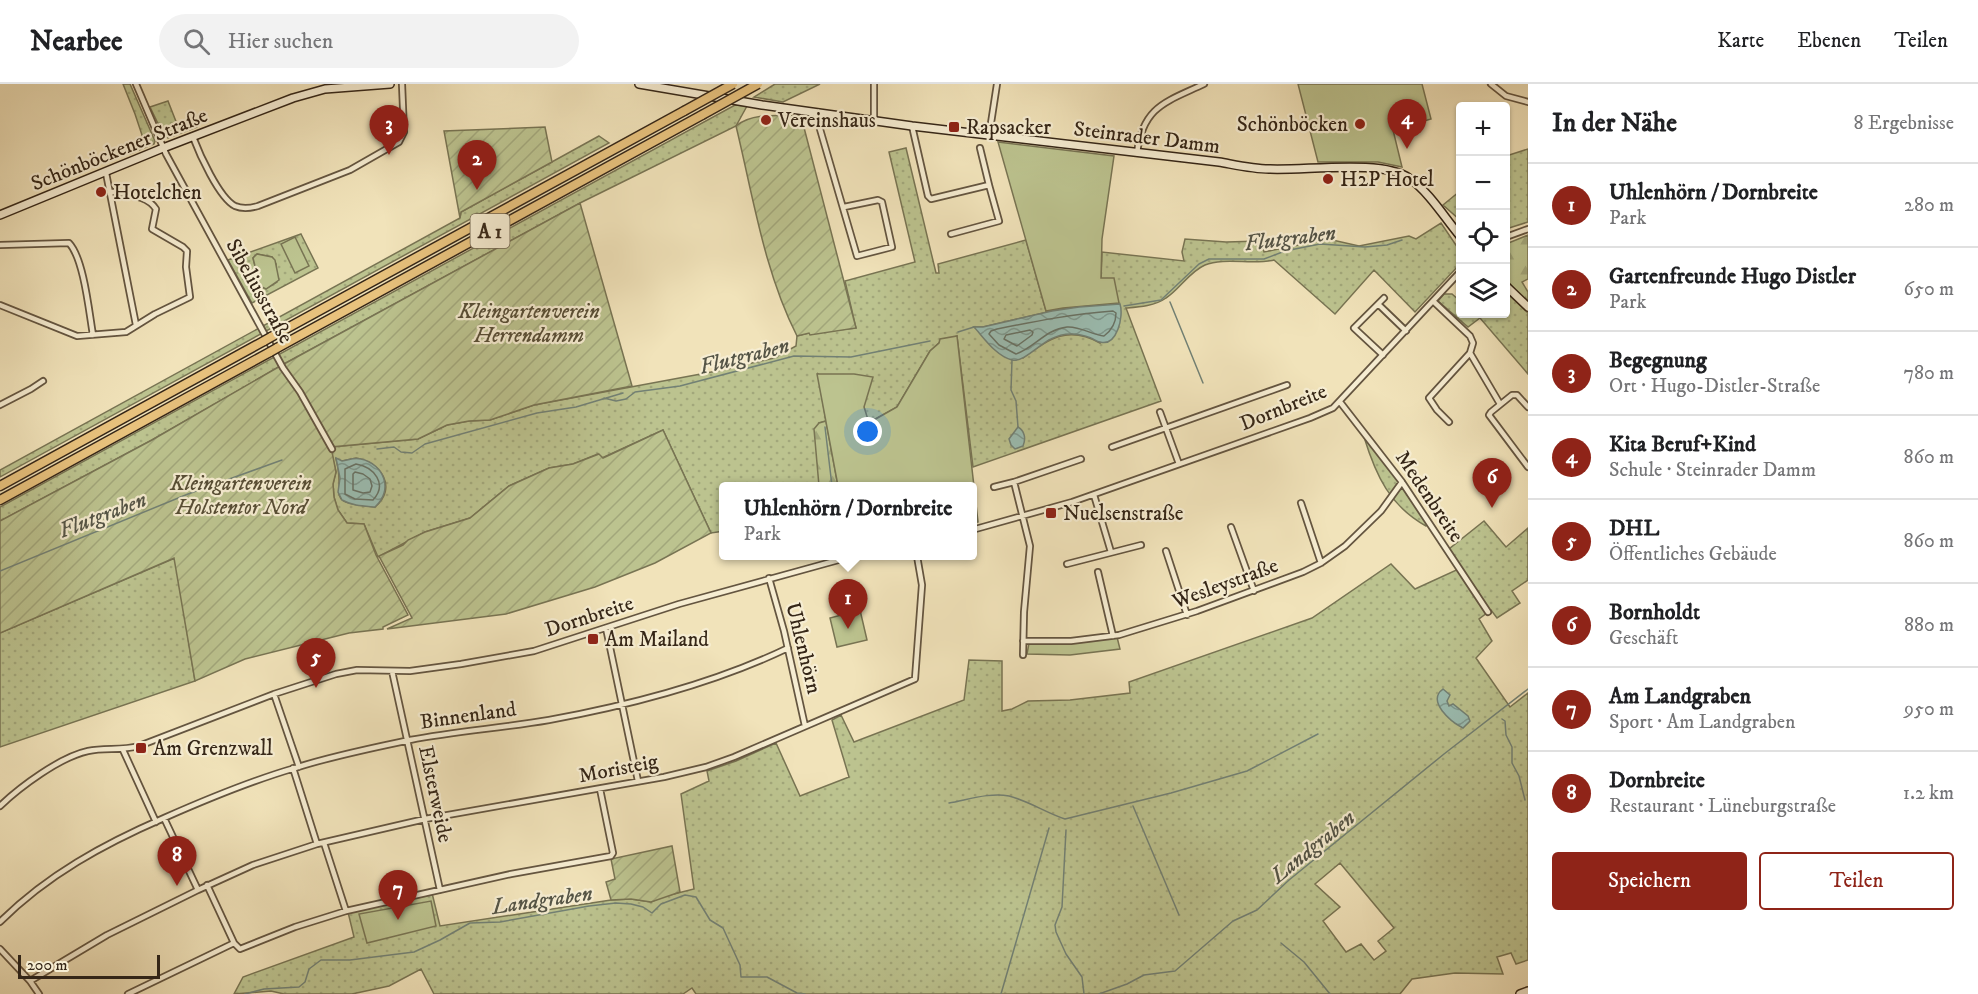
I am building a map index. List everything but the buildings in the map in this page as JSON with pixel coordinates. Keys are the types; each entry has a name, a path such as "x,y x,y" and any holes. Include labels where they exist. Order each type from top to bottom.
{"highway":[{"name":"A 1","path":"0,486 733,84"},
{"name":"A 1","path":"0,500 758,84"}],"main road":[{"name":"Schönböckener Straße","path":"0,215 262,109 314,92 355,85 390,84"},
{"path":"639,84 874,121"},
{"name":"Steinrader Damm","path":"874,121 1267,169 1392,170 1413,181 1456,230"},
{"path":"1510,290 1528,307"},
{"path":"1520,994 1528,992"}],"street":[{"path":"193,137 209,172 226,198 232,205 251,208 339,174 399,142 404,132 402,84"},
{"path":"874,84 874,121"},
{"path":"989,136 997,84"},
{"path":"1137,153 1139,135 1151,113 1203,84"},
{"path":"1491,84 1506,96 1528,102"},
{"name":"Sibeliusstraße","path":"139,85 164,148 283,368 300,392 332,449"},
{"path":"816,112 856,256 892,247 882,202 878,200 844,207"},
{"path":"912,126 928,196 931,199 989,185"},
{"path":"951,234 999,221 980,148"},
{"path":"106,172 136,326"},
{"path":"0,305 77,336 126,332 190,297 186,267 187,251 152,229 156,209 153,204 140,198 110,192"},
{"path":"1510,236 1528,230"},
{"path":"0,245 69,243 78,259 93,335"},
{"name":"Dornbreite","path":"977,529 1094,495 1321,414 1340,402 1456,277"},
{"path":"1383,355 1354,328 1384,298"},
{"path":"1433,301 1470,336 1473,343 1470,354 1429,398 1449,422"},
{"path":"1378,304 1406,331"},
{"path":"1470,354 1500,404"},
{"path":"0,405 43,381"},
{"name":"Dornbreite","path":"1112,447 1287,385"},
{"path":"1528,407 1517,394 1512,395 1489,415 1528,467"},
{"name":"Medenbreite","path":"1340,402 1402,482 1488,612"},
{"path":"1160,412 1179,464"},
{"path":"994,487 1081,459"},
{"path":"1014,482 1030,546 1023,655"},
{"name":"Wesleystraße","path":"1023,641 1071,641 1113,636 1153,626 1254,591 1321,563 1345,546 1359,532 1389,501 1402,482"},
{"path":"1094,495 1111,552"},
{"path":"1301,503 1321,563"},
{"path":"1231,527 1254,591"},
{"path":"1067,564 1141,545"},
{"path":"1166,551 1187,615"},
{"name":"Dornbreite","path":"0,806 33,779 86,751 123,750 139,746 274,694 336,674 357,670 410,671 534,651 669,608 835,560"},
{"name":"Moristeig","path":"30,981 107,935 207,885 253,865 317,844 425,819 600,789 706,767 915,679 922,585 918,560"},
{"path":"1098,573 1113,636"},
{"name":"Uhlenhörn","path":"769,578 788,648 805,726"},
{"path":"606,628 638,781"},
{"name":"Binnenland","path":"0,922 39,886 116,840 196,803 296,767 407,741 549,720 621,704 721,677 788,648"},
{"name":"Elsterweide","path":"392,671 440,890"},
{"path":"274,694 317,844"},
{"path":"123,750 156,822"},
{"path":"207,885 234,943 240,948 346,911 613,855 600,789"},
{"path":"164,818 198,890"},
{"path":"324,843 346,911"},
{"path":"128,994 234,943"},
{"path":"0,949 39,994"}],"green space":[{"path":"123,84 130,84 155,141 154,144 129,154 124,147 143,138"},
{"path":"775,84 820,84 783,102 754,97"},
{"name":"Schönböcken","path":"1298,84 1422,84 1431,119 1393,130 1402,167 1378,162 1318,162"},
{"path":"168,101 177,124 194,120 197,127 168,138 164,136 150,107"},
{"path":"735,105 747,106 736,126 580,203 282,365 152,440 0,521 0,507"},
{"path":"801,116 856,328 797,336 776,286 768,259 736,126 758,117"},
{"path":"545,127 552,162 461,212 460,218 444,131"},
{"path":"599,136 609,143 0,477 0,470 460,218 461,212"},
{"path":"998,142 1114,156 1102,239 1101,278 1114,278 1119,303 1046,311"},
{"path":"906,148 936,273 939,273 938,264 1026,240 1046,311 1087,305 1101,279 1102,252 1184,261 1182,252 1185,239 1226,242 1261,241 1264,252 1328,239 1359,246 1409,236 1416,239 1441,223 1456,245 1456,268 1415,312 1374,270 1335,314 1274,260 1221,262 1205,265 1162,301 1147,306 1126,308 1161,401 973,467 957,336 939,343 930,351 897,407 868,423 864,407 818,374 826,421 819,423 819,482 719,482 719,532 711,533 663,430 602,458 598,454 573,464 549,468 509,486 470,518 425,532 378,557 364,524 347,523 338,510 333,484 336,472 330,447 418,439 447,425 490,420 534,405 717,371 774,358 796,346 797,336 856,328 845,281 915,262 889,152","holes":["1101,306 1100,343 1078,335 1059,337 1041,345 1023,358 975,327 1052,311","356,458 373,465 384,477 386,484 382,500 375,507 342,500 339,495 339,472 336,459 342,461"]},
{"path":"1528,149 1528,222 1510,228 1510,156"},
{"path":"1456,194 1456,216 1443,205"},
{"path":"580,203 632,386 534,405 490,420 447,425 418,439 331,447 336,472 333,484 334,497 338,510 347,523 364,524 376,555 408,615 383,629 349,633 245,659 195,681 174,558 0,633 0,521 152,440 282,365 304,400 284,364"},
{"path":"301,234 318,268 252,303 228,260","holes":["257,254 272,257 276,264 277,282 266,289 260,286 253,258"]},
{"path":"1528,235 1528,279 1522,282 1528,292 1528,303 1510,284 1510,242"},
{"path":"295,237 309,266 295,273 281,244"},
{"path":"257,254 272,257 275,260 279,280 266,289 260,286 253,258"},
{"path":"1444,294 1452,294 1456,298 1456,317 1438,301"},
{"path":"1510,296 1528,313 1528,374 1480,318 1510,318"},
{"path":"1458,318 1480,318 1468,327"},
{"path":"957,336 973,482 837,482 817,374 854,374 873,377 864,407 869,423 897,407 930,351 940,339"},
{"path":"826,421 837,482 819,482 814,429 819,423"},
{"path":"663,430 711,533 655,563 595,587 506,614 387,629 412,618 379,556 425,532 470,518 509,486 549,468 573,464 599,454 603,458"},
{"path":"1364,437 1367,437 1397,478 1428,525 1413,518 1386,489"},
{"path":"1484,521 1506,547 1528,528 1528,580 1512,591 1520,603 1497,618 1491,610 1479,619 1492,641 1476,658 1510,707 1528,693 1528,960 1516,964 1511,953 1497,957 1503,974 1455,973 1412,979 1400,994 696,994 692,988 683,994 434,994 421,969 389,986 352,994 284,994 271,991 234,994 243,977 354,937 348,912 432,893 440,926 611,900 631,899 651,902 694,889 681,794 709,781 707,771 776,743 800,796 849,777 832,720 841,715 854,742 964,700 969,660 1002,661 1002,711 1028,701 1070,700 1130,693 1129,682 1312,618 1391,564 1415,589 1461,568 1449,549","holes":["1340,863 1394,928 1378,941 1386,951 1374,960 1361,944 1346,952 1323,921 1340,907 1315,884"]},
{"path":"175,558 195,681 0,747 0,633"},
{"path":"860,610 867,640 837,647 830,618"},
{"path":"1117,637 1120,649 1070,655 1027,654 1029,643 1070,643"},
{"path":"672,846 680,892 651,902 631,899 611,900 606,882 615,879 611,859"},
{"path":"431,901 436,926 367,943 359,914"}],"water":[{"path":"1120,304 1120,323 1111,340 1098,342 1081,335 1061,335 1047,341 1027,356 1016,360 1006,358 996,351 974,327 983,327 1052,311"},
{"path":"1018,427 1024,435 1024,441 1023,446 1015,449 1009,439"},
{"path":"336,458 342,461 361,459 376,466 381,472 384,478 384,493 375,507 354,505 342,500 338,492 340,478"},
{"path":"1443,689 1450,695 1447,701 1449,706 1453,704 1468,716 1470,721 1463,728 1442,711 1437,699"}],"waterway":[{"name":"Flutgraben","path":"1124,306 1161,300 1199,264 1209,259 1264,259 1285,251 1320,244 1365,247 1387,245 1402,240"},
{"path":"1170,302 1203,383"},
{"name":"Flutgraben","path":"958,332 974,327"},
{"name":"Flutgraben","path":"604,398 616,401 626,399 635,392 680,386 794,356 851,357 930,341"},
{"path":"1012,360 1011,390 1016,401 1018,427"},
{"name":"Flutgraben","path":"377,449 394,447 401,452 412,453 425,444 537,413 576,407 623,393"},
{"path":"825,427 832,482"},
{"name":"Flutgraben","path":"0,571 188,494 282,460"},
{"name":"Landgraben","path":"1099,994 1144,975 1175,971 1233,921 1257,910 1289,880 1528,689"},
{"path":"1502,719 1505,721 1506,735 1512,747 1512,763 1519,776 1525,800"},
{"path":"949,803 1002,795 1024,801 1065,819 1171,793 1247,771 1318,734"},
{"path":"1133,806 1179,915"},
{"path":"1001,994 1049,828"},
{"path":"1066,830 1062,907 1055,925 1066,954 1082,977 1084,994"},
{"name":"Landgraben","path":"245,994 264,989 299,987 305,982 309,969 321,960 350,960 414,952 470,923 500,922 616,903 643,907 652,913 661,904 685,895 696,897 710,920 723,928 740,965 741,977 767,977 797,993 805,994"},
{"path":"1281,943 1304,962 1330,994"}],"place":[{"name":"Vereinshaus","path":"766,120"},
{"name":"Schönböcken","path":"1360,124"},
{"name":"Rapsacker","path":"954,127"},
{"name":"Kita Beruf+Kind","path":"1407,149"},
{"name":"Begegnung","path":"389,155"},
{"name":"H2P Hotel","path":"1328,179"},
{"name":"Gartenfreunde Hugo Distler","path":"477,190"},
{"name":"Hotelchen","path":"101,192"},
{"name":"Bornholdt","path":"1492,508"},
{"name":"Nuelsenstraße","path":"1051,513"},
{"name":"Uhlenhörn / Dornbreite","path":"848,629"},
{"name":"Am Mailand","path":"593,639"},
{"name":"DHL","path":"316,688"},
{"name":"Am Grenzwall","path":"141,748"},
{"name":"Dornbreite","path":"177,886"},
{"name":"Am Landgraben","path":"398,920"}],"park label":[{"name":"Kleingartenverein Herrendamm","path":"529,323"},
{"name":"Kleingartenverein Holstentor Nord","path":"241,495"}]}
